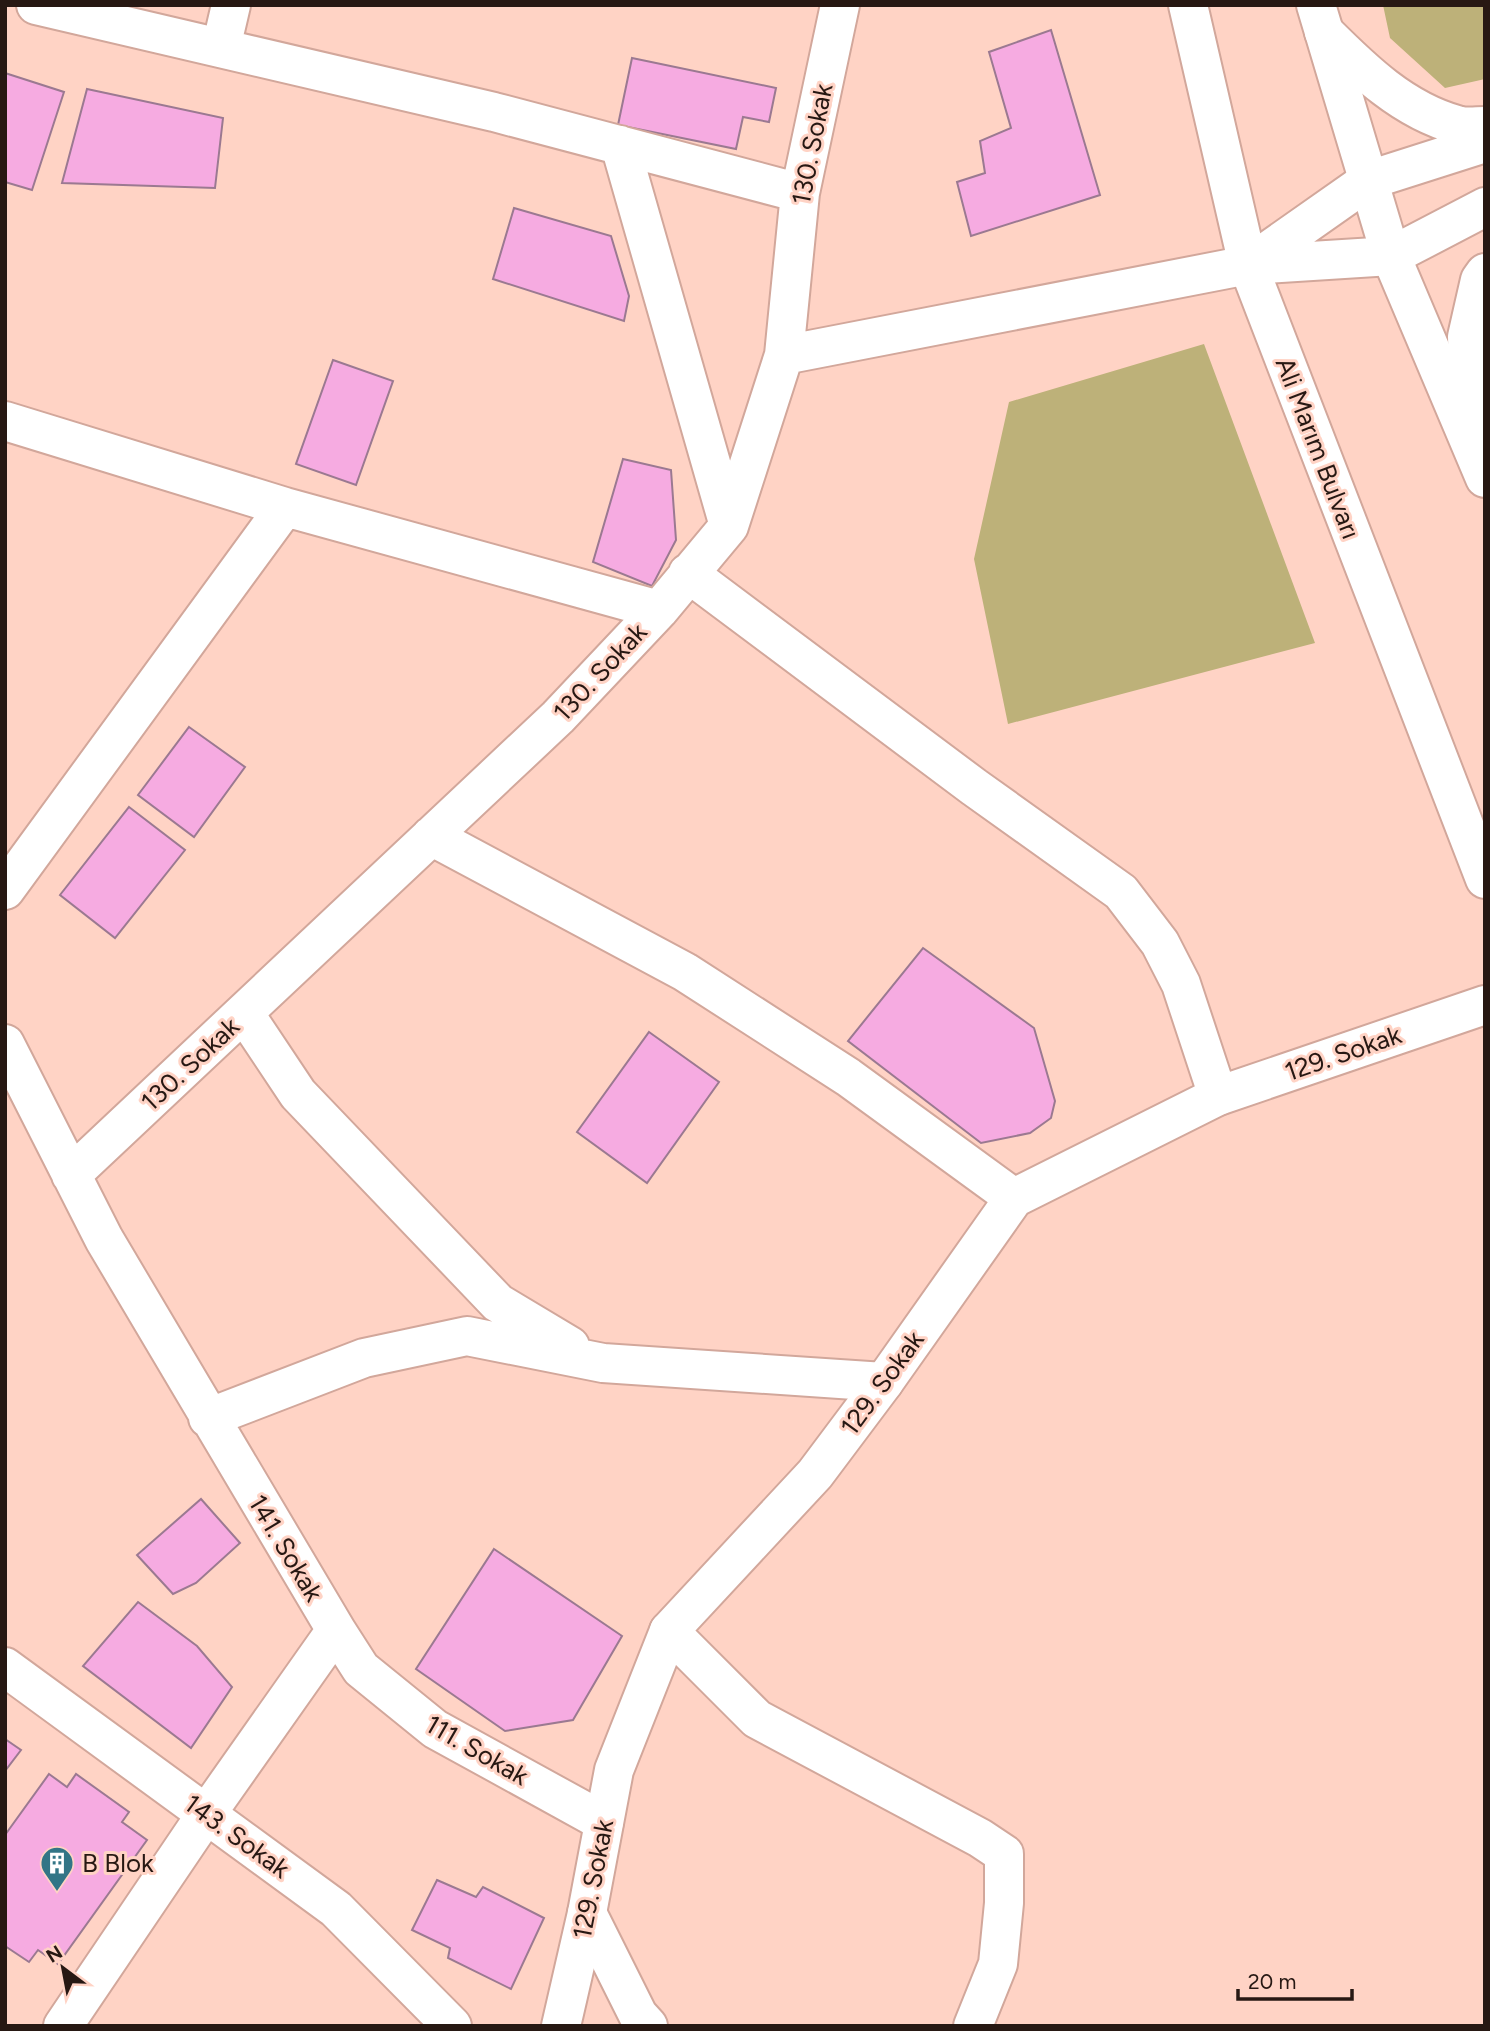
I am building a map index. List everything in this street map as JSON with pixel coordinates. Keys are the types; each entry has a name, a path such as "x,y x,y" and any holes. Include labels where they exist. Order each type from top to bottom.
{"street":[{"path":"36,5 494,112 800,192"},
{"path":"221,48 232,5"},
{"name":"130. Sokak","path":"71,1175 558,718 659,610 729,526 784,355 800,192 840,5"},
{"name":"Ali Marım Bulvarı","path":"1188,5 1248,265 1485,879"},
{"path":"1320,19 1368,75 1414,108 1460,126 1485,126"},
{"path":"1320,19 1391,256 1485,478"},
{"path":"1248,265 1369,180 1485,143"},
{"path":"620,145 729,526"},
{"path":"784,355 1248,265 1391,256 1485,207"},
{"path":"1471,441 1466,337 1480,280 1485,273"},
{"path":"5,421 285,507 659,610"},
{"path":"5,890 285,507"},
{"path":"688,573 974,787 1121,892 1160,943 1181,984 1218,1096"},
{"path":"431,836 685,972 848,1077 1014,1198"},
{"name":"129. Sokak","path":"561,2026 587,1913 614,1770 669,1631 815,1474 884,1382 1014,1198 1218,1096 1485,1005"},
{"path":"244,1013 298,1094 498,1303 551,1337 603,1363"},
{"name":"141. Sokak","path":"5,1044 104,1240 336,1630 63,2026"},
{"path":"208,1418 364,1358 467,1336 603,1363 884,1382"},
{"name":"111. Sokak","path":"336,1630 362,1669 435,1729 604,1822"},
{"path":"669,1631 757,1718 980,1838 1004,1854 1004,1903 998,1964 973,2026"},
{"name":"143. Sokak","path":"5,1667 336,1909 452,2026"},
{"path":"587,1913 638,2015 648,2026"}],"shaded area":[{"path":"1383,5 1485,5 1485,79 1445,88 1390,38"},
{"path":"1204,344 1315,643 1008,724 974,559 1009,402"}],"building":[{"path":"1051,30 1100,195 971,236 957,182 985,173 980,141 1011,128 989,52"},
{"path":"632,58 776,88 769,122 743,117 736,149 618,125"},
{"path":"5,73 64,92 32,190 5,182"},
{"path":"87,89 223,118 215,188 62,183"},
{"path":"514,208 611,236 629,296 624,321 493,279"},
{"path":"333,360 393,381 356,485 296,464"},
{"path":"623,459 671,470 676,540 652,586 593,562"},
{"path":"189,727 245,767 194,837 138,795"},
{"path":"129,807 185,850 115,938 60,895"},
{"path":"923,948 1034,1028 1055,1101 1051,1118 1030,1133 981,1143 848,1041"},
{"path":"649,1032 719,1082 647,1183 577,1132"},
{"path":"201,1499 240,1543 196,1583 173,1594 137,1555"},
{"path":"494,1549 622,1636 573,1720 505,1731 416,1669"},
{"path":"138,1602 197,1646 232,1687 191,1748 83,1666"},
{"path":"5,1739 21,1750 5,1771"},
{"name":"B Blok","path":"49,1774 67,1787 76,1774 129,1812 122,1822 147,1840 58,1964 38,1950 29,1962 5,1946 5,1835"},
{"path":"437,1880 476,1897 483,1887 544,1918 511,1989 448,1958 450,1948 412,1930"}],"place":[{"name":"B Blok","path":"57,1893"}]}
